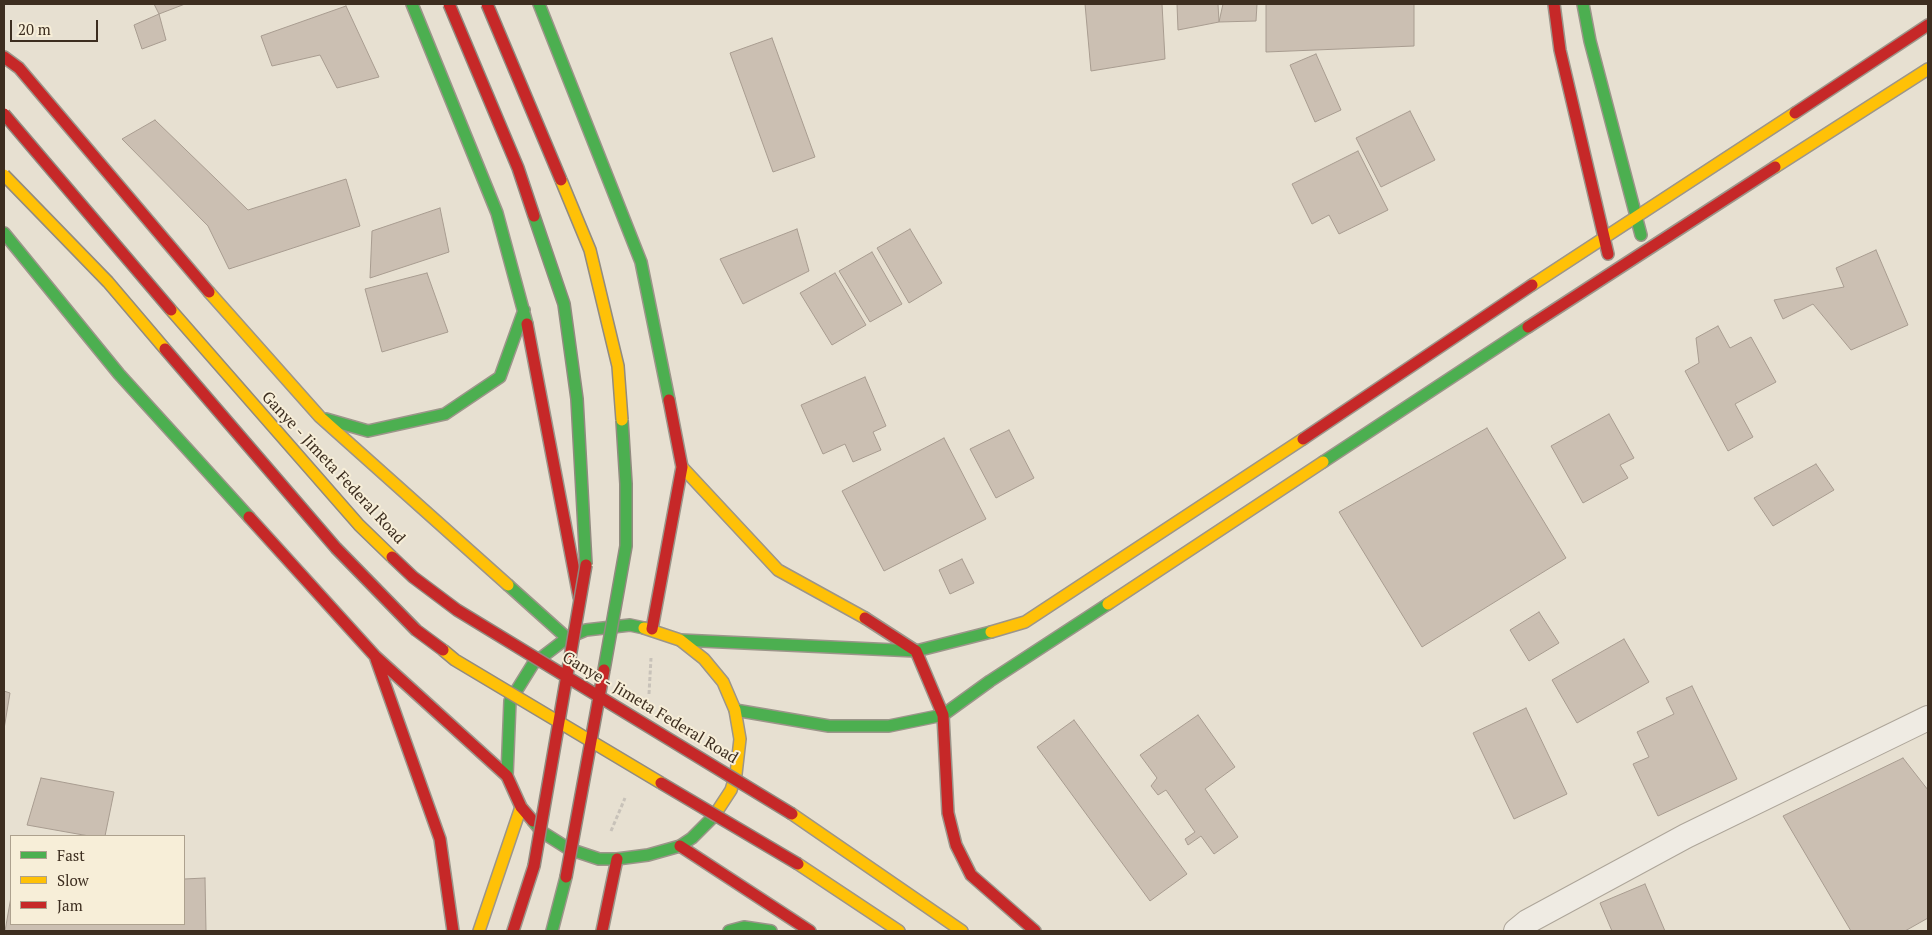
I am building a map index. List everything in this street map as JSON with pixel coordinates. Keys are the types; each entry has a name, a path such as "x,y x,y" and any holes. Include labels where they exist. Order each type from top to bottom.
{"main road":[{"path":"412,4 497,213 524,310 586,630"},
{"path":"449,4 518,168 564,304 577,399 586,573 534,866 513,931"},
{"path":"487,4 590,250 618,366 626,484 626,546 566,878 552,931"},
{"path":"539,4 641,262 682,466 652,629"},
{"path":"1554,4 1560,50 1603,237 1613,271"},
{"path":"1583,4 1590,41 1645,252"},
{"path":"680,640 916,651 957,642 1024,622 1223,493 1603,237 1637,218 1928,25"},
{"path":"4,57 19,68 220,305 320,417 568,638"},
{"path":"736,710 829,726 889,726 943,715 990,681 1613,271 1928,69"},
{"name":"Ganye - Jimeta Federal Road","path":"4,114 234,384 359,525 413,577 457,610 792,814 962,931"},
{"path":"4,175 108,282 336,548 416,630 455,660 798,864 899,931"},
{"path":"4,234 119,374 375,656 507,776 521,807 542,832 569,849 599,859 648,855 680,846 810,931"},
{"path":"320,417 368,431 445,414 500,377 524,310"},
{"path":"682,466 778,570 885,629 916,651 943,715 948,813 956,844 971,875 1035,931"},
{"name":"Ganye - Jimeta Federal Road","path":"507,776 510,702 533,664 568,638 586,630 607,626 630,625 652,629 680,640 704,659 723,682 736,710 740,739 739,754 731,790 714,817 692,838 680,846"},
{"path":"375,656 440,839 454,931"},
{"path":"479,931 521,807"},
{"path":"602,931 617,859"},
{"path":"729,931 744,927 771,931"}],"street":[{"path":"1516,931 1528,922 1686,836 1928,718"}],"path":[{"path":"649,698 652,629"}],"building":[{"path":"154,4 185,4 159,14"},
{"path":"1085,4 1162,4 1165,59 1091,71"},
{"path":"1177,4 1218,4 1219,22 1178,30"},
{"path":"1223,4 1257,4 1256,21 1219,22"},
{"path":"1266,4 1414,4 1414,46 1266,52"},
{"path":"346,6 379,77 337,88 320,55 272,66 261,36"},
{"path":"159,14 166,40 142,49 134,25"},
{"path":"772,38 815,157 773,172 730,53"},
{"path":"1316,54 1341,110 1315,122 1290,65"},
{"path":"1410,111 1435,160 1381,187 1356,138"},
{"path":"155,120 248,210 346,179 360,226 229,269 208,226 122,139"},
{"path":"1358,151 1388,210 1339,234 1329,215 1312,224 1292,184"},
{"path":"440,208 449,252 370,278 372,231"},
{"path":"797,229 809,271 743,304 720,259"},
{"path":"910,229 942,283 909,303 877,248"},
{"path":"1876,250 1908,325 1851,350 1813,304 1783,319 1774,300 1844,287 1836,268"},
{"path":"872,252 902,304 870,322 839,271"},
{"path":"427,273 448,332 382,352 365,289"},
{"path":"835,273 866,325 832,345 800,293"},
{"path":"1718,326 1730,348 1751,337 1776,382 1735,404 1753,437 1728,451 1685,371 1699,363 1696,338"},
{"path":"865,377 886,426 873,432 881,450 853,462 845,444 823,454 801,405"},
{"path":"1609,414 1634,458 1620,465 1628,478 1583,503 1551,446"},
{"path":"1487,428 1566,558 1422,647 1339,512"},
{"path":"1009,430 1034,478 996,498 970,449"},
{"path":"944,438 986,519 884,571 842,491"},
{"path":"1816,464 1834,490 1773,526 1754,498"},
{"path":"962,559 974,583 950,594 939,570"},
{"path":"1539,612 1559,643 1529,661 1510,630"},
{"path":"1624,639 1649,682 1577,723 1552,680"},
{"path":"1692,686 1737,779 1658,816 1633,764 1649,757 1637,732 1674,714 1666,698"},
{"path":"4,691 10,693 4,729"},
{"path":"1526,708 1567,794 1514,819 1473,733"},
{"path":"1198,715 1235,767 1205,789 1238,837 1214,854 1201,836 1188,845 1185,839 1195,832 1166,790 1158,795 1151,786 1157,778 1140,755"},
{"path":"1074,720 1187,874 1150,901 1037,747"},
{"path":"1903,758 1928,790 1928,918 1905,931 1851,931 1783,816"},
{"path":"41,778 114,792 105,835 83,835 27,825"},
{"path":"205,878 206,931 5,931 10,903 10,925 185,925 185,879"},
{"path":"1645,884 1665,931 1612,931 1600,903"}],"traffic: fast":[{"path":"412,4 497,213 527,324"},
{"path":"539,4 641,262 669,400"},
{"path":"1583,4 1590,41 1641,235"},
{"path":"534,216 564,304 577,399 586,565"},
{"path":"4,233 119,374 249,517"},
{"path":"326,419 368,431 445,414 500,377 524,310"},
{"path":"1323,462 1528,327"},
{"path":"604,670 626,546 626,484 622,420"},
{"path":"508,585 567,638"},
{"path":"735,710 829,726 889,726 943,715 990,681 1108,604"},
{"path":"507,776 510,701 533,664 567,638 586,630 630,625 644,628"},
{"path":"680,640 916,651 991,632"},
{"path":"533,821 542,832 569,849 599,859 617,859 648,855 680,846 692,838 714,816"},
{"path":"552,931 566,877"},
{"path":"729,931 744,927 771,931"}],"traffic: slow":[{"path":"1775,167 1928,69"},
{"path":"1532,285 1795,113"},
{"path":"4,175 108,282 165,349"},
{"path":"561,180 590,250 618,366 622,420"},
{"path":"209,292 320,417 508,585"},
{"path":"171,310 359,525 392,557"},
{"path":"991,632 1025,622 1303,439"},
{"path":"1108,604 1323,462"},
{"path":"682,467 778,570 865,618"},
{"path":"644,628 680,640 704,659 723,682 735,710 740,739 736,774 731,790 714,816"},
{"path":"443,650 455,660 661,783"},
{"path":"479,931 521,807"},
{"path":"792,814 962,931"},
{"path":"798,864 899,931"}],"traffic: jam":[{"path":"449,4 518,168 534,216"},
{"path":"487,4 561,180"},
{"path":"1554,4 1560,50 1608,254"},
{"path":"1795,113 1928,25"},
{"path":"4,57 19,68 209,292"},
{"path":"4,114 171,310"},
{"path":"1528,327 1775,167"},
{"path":"1303,439 1532,285"},
{"path":"527,324 579,597"},
{"path":"165,349 336,548 416,630 443,650"},
{"path":"652,629 682,467 669,400"},
{"path":"249,517 375,656 507,776 521,807 533,821"},
{"path":"392,557 413,577 457,610 792,814"},
{"path":"534,866 586,565"},
{"path":"865,618 916,651 943,715 948,813 956,845 971,875 1035,931"},
{"path":"376,659 440,839 453,931"},
{"path":"566,877 604,670"},
{"path":"661,783 798,864"},
{"path":"680,846 810,931"},
{"path":"602,931 617,859"},
{"path":"513,931 534,866"}]}
